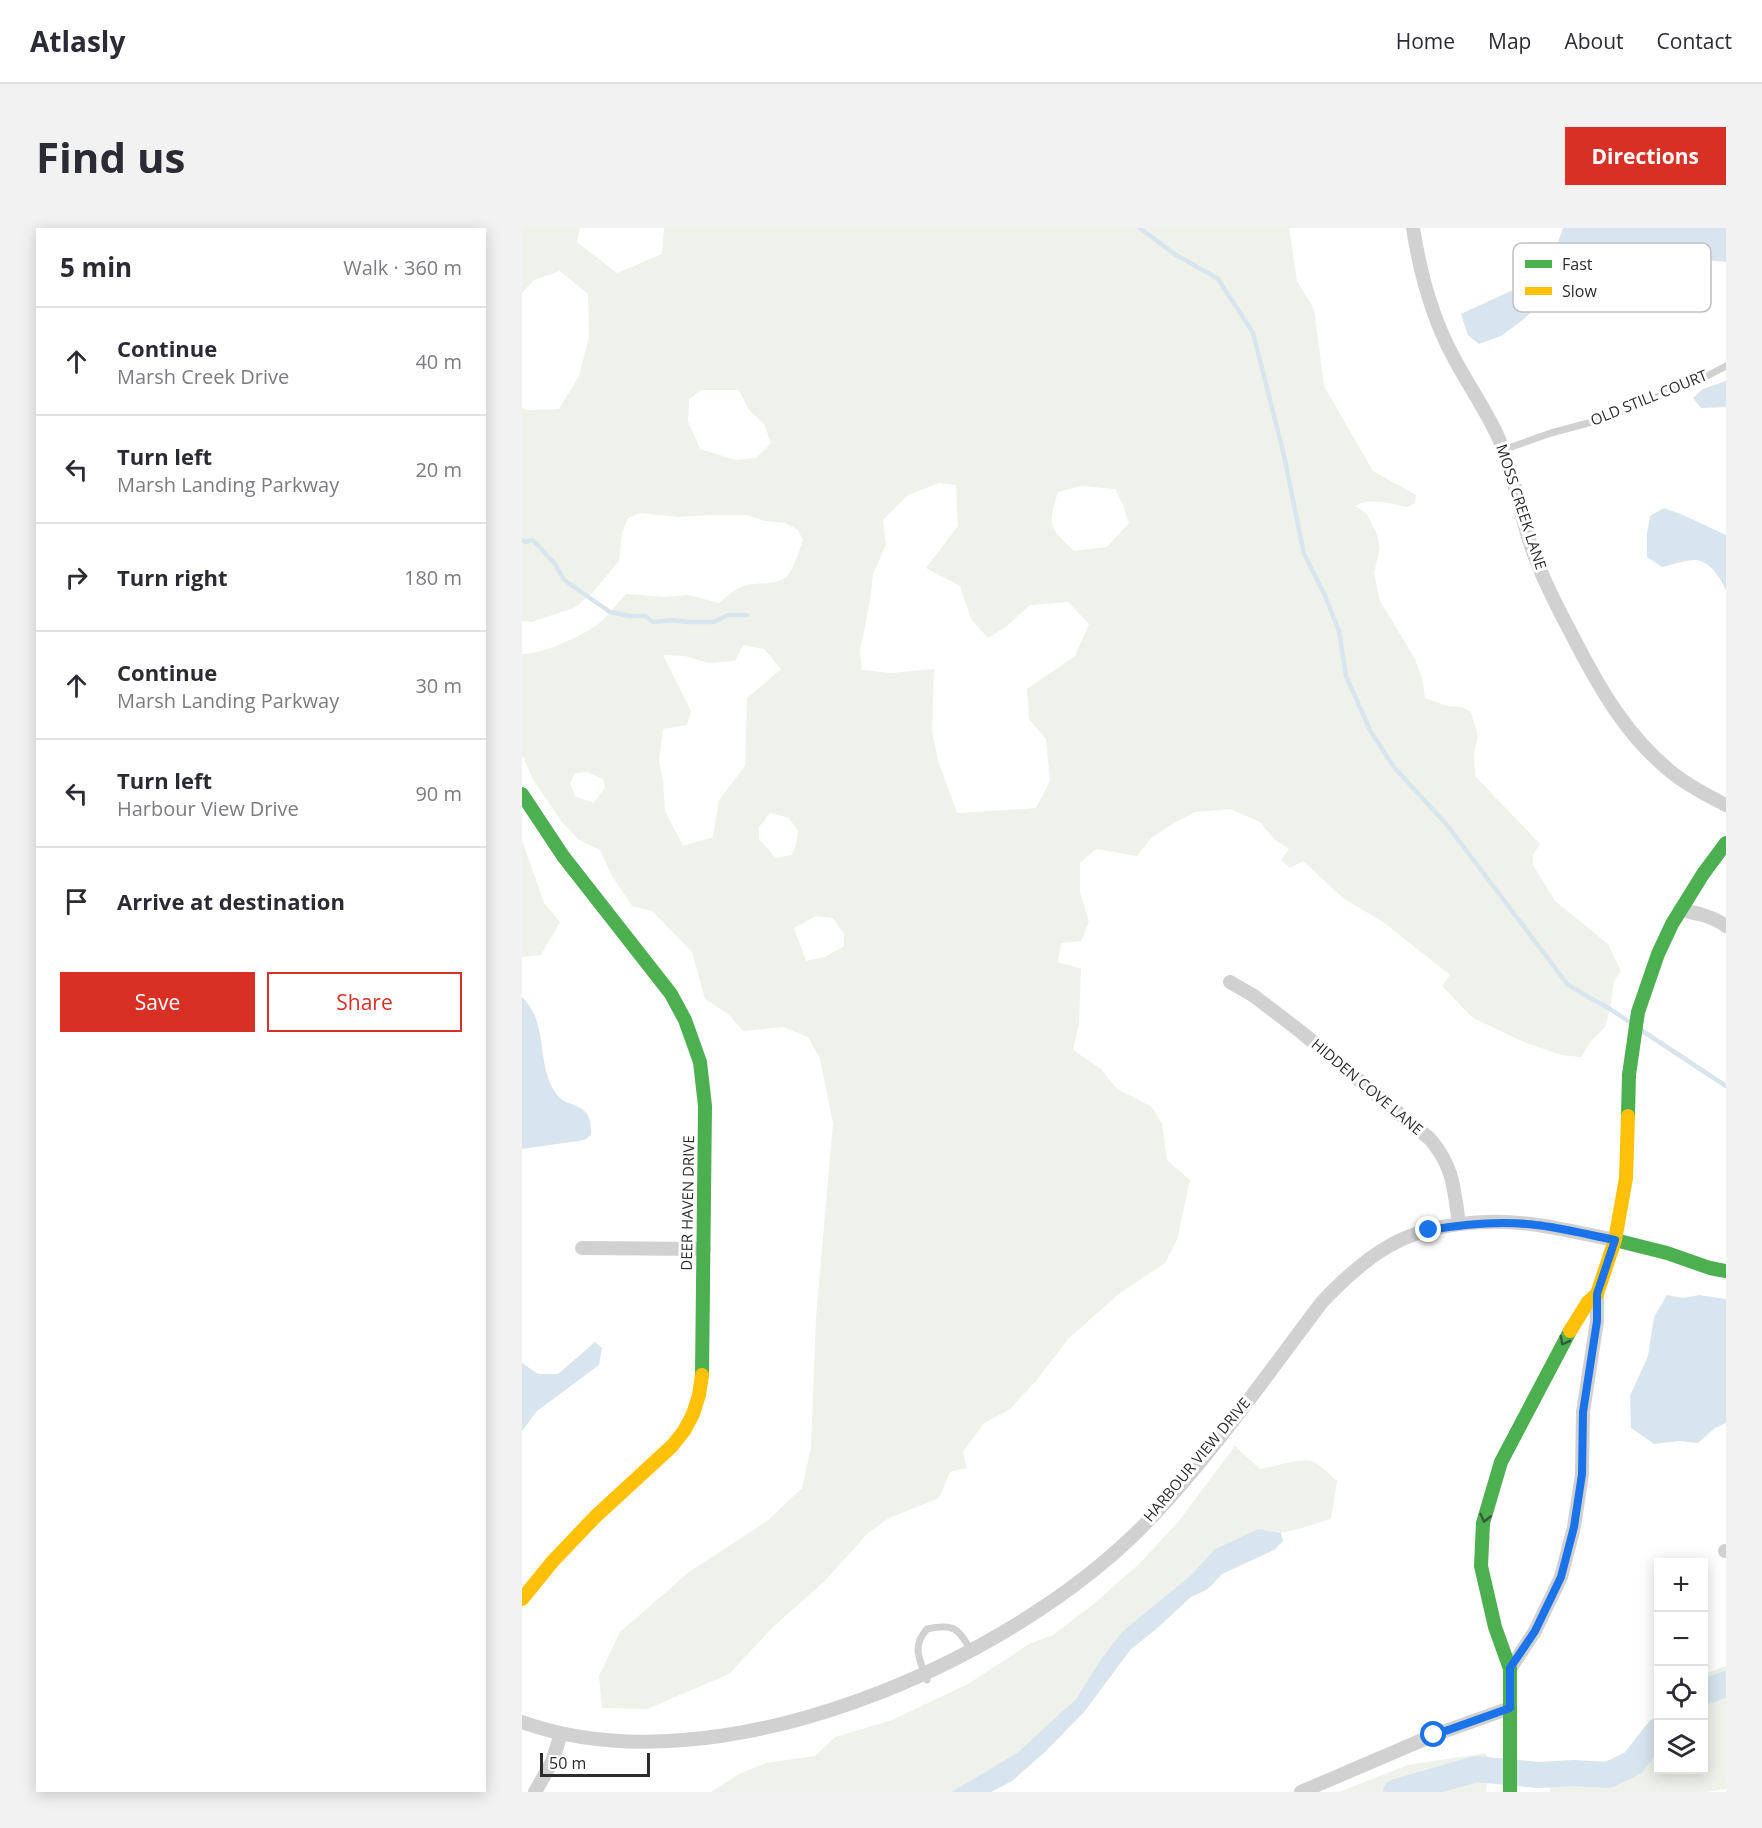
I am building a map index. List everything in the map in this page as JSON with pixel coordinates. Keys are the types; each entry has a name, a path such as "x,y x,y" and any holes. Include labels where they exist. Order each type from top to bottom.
{"street":[{"name":"MOSS CREEK LANE","path":"1413,228 1424,281 1437,322 1453,357 1488,417 1503,450 1512,473 1530,543 1550,593 1581,652 1614,709 1648,750 1675,774 1726,805"},
{"name":"DEER HAVEN DRIVE","path":"522,794 563,856 670,994 691,1033 700,1062 705,1091 702,1376 693,1414 684,1431 672,1446 595,1517 522,1599"},
{"path":"1510,1668 1535,1631 1561,1577 1574,1527 1582,1474 1583,1412 1597,1321 1597,1294 1615,1240 1626,1178 1629,1075 1638,1012 1658,954 1680,910 1726,843"},
{"path":"1680,910 1700,913 1726,926"},
{"name":"HIDDEN COVE LANE","path":"1230,982 1254,996 1301,1032 1430,1139 1443,1156 1451,1175 1459,1224"},
{"name":"HARBOUR VIEW DRIVE","path":"522,1722 560,1737 615,1749 652,1752 718,1748 801,1729 859,1709 927,1680 1026,1622 1060,1598 1148,1521 1212,1448 1322,1302 1340,1283 1389,1246 1408,1236 1429,1230 1459,1224 1502,1222 1537,1225 1615,1240"},
{"path":"1615,1240 1726,1271"},
{"path":"582,1248 704,1249"},
{"path":"1510,1792 1510,1668 1495,1627 1481,1566 1483,1523 1501,1462 1568,1334 1588,1302 1597,1294"},
{"path":"1301,1792 1434,1735 1510,1708"},
{"path":"535,1792 552,1762 560,1737"}],"lane":[{"name":"OLD STILL COURT","path":"1503,450 1551,433 1603,419 1726,366"},
{"path":"927,1680 919,1657 918,1644 927,1629 950,1626 959,1631 974,1654"}],"shaded area":[{"path":"522,228 580,228 577,242 617,273 662,254 664,228 1289,228 1297,281 1314,309 1324,386 1373,471 1416,495 1415,503 1407,507 1373,502 1355,506 1366,513 1377,534 1380,548 1374,573 1380,601 1415,659 1422,678 1425,698 1447,706 1462,707 1471,712 1478,736 1474,753 1475,776 1540,844 1533,855 1533,865 1555,901 1608,944 1621,971 1614,981 1605,1027 1592,1040 1581,1057 1561,1055 1524,1042 1473,1018 1442,986 1450,975 1383,922 1344,899 1303,861 1290,868 1281,860 1289,849 1275,840 1260,822 1230,809 1195,812 1151,838 1137,856 1096,849 1080,863 1080,892 1089,921 1081,941 1061,943 1058,962 1081,969 1079,1024 1073,1050 1101,1069 1117,1089 1152,1107 1162,1124 1167,1160 1190,1180 1177,1240 1165,1263 1120,1293 1068,1339 1036,1381 1009,1410 984,1423 963,1452 967,1468 950,1472 939,1498 889,1518 868,1533 824,1582 774,1626 729,1674 647,1709 602,1708 599,1676 620,1632 689,1572 767,1521 802,1488 811,1447 816,1318 833,1123 820,1059 808,1037 783,1027 743,1031 728,1014 705,999 692,952 652,911 632,906 612,876 600,850 579,840 562,822 534,781 522,755 522,654 550,648 597,625 626,594 665,597 689,595 719,603 743,586 779,581 788,575 803,540 798,530 785,523 765,521 746,515 678,517 641,513 628,518 622,533 619,561 593,592 576,607 532,622 522,621 522,408 527,410 559,409 579,376 589,337 588,294 560,271 534,280 522,293","holes":["701,390 739,390 749,410 764,424 771,443 756,458 736,460 700,449 688,421 689,399","939,483 956,485 958,526 926,568 960,586 971,619 988,638 1006,627 1030,605 1068,602 1089,624 1075,656 1027,689 1029,719 1046,739 1050,781 1036,808 957,813 938,760 932,732 934,669 891,673 862,670 860,651 873,574 886,545 883,520 908,495","1082,486 1115,489 1129,523 1107,547 1074,551 1052,525 1058,492","743,645 764,649 781,669 747,698 745,766 719,800 713,837 683,846 665,811 659,761 663,729 687,725 691,711 663,655 685,656 708,663 735,661","587,772 603,779 605,787 594,803 575,796 570,783 575,773","770,813 789,818 798,831 792,855 776,858 759,839 759,827","816,916 833,918 844,934 844,946 825,957 806,961 794,928"]},
{"path":"1563,228 1726,228 1726,262 1711,260 1711,243 1558,243"},
{"path":"1513,290 1513,312 1531,312 1501,336 1479,344 1468,335 1461,314"},
{"path":"1726,381 1726,407 1701,408 1693,398 1703,389"},
{"path":"1664,508 1726,535 1726,590 1714,571 1701,561 1689,560 1662,567 1647,557 1650,516"},
{"path":"522,840 544,903 560,922 541,955 522,957"},
{"path":"522,997 535,1016 547,1074 555,1092 560,1098 584,1110 588,1115 591,1135 585,1140 522,1149"},
{"path":"1667,1295 1683,1298 1699,1295 1726,1299 1726,1423 1715,1428 1698,1443 1679,1441 1654,1444 1631,1428 1630,1396 1648,1356 1654,1317"},
{"path":"595,1342 602,1348 599,1365 537,1411 522,1431 522,1363 538,1374 558,1374"},
{"path":"1235,1446 1260,1469 1303,1461 1314,1462 1320,1466 1337,1481 1331,1519 1281,1533 1258,1529 1215,1549 1190,1576 1099,1662 1076,1699 1017,1753 951,1792 711,1792 739,1774 766,1763 815,1756 835,1737 892,1720 968,1684 1029,1644 1053,1635 1091,1606 1139,1564 1178,1522"},
{"path":"1258,1529 1281,1533 1283,1541 1274,1550 1222,1574 1208,1589 1191,1597 1131,1649 1084,1712 1046,1751 1012,1781 991,1792 951,1792 1017,1753 1076,1699 1099,1662 1122,1632 1190,1576 1215,1549"},
{"path":"1726,1666 1726,1789 1706,1792 1550,1792 1549,1764 1594,1763 1620,1757 1635,1744 1654,1720 1654,1774 1708,1774 1708,1673"},
{"path":"1485,1753 1490,1760 1486,1792 1339,1792 1408,1765"}],"waterway":[{"path":"1140,228 1173,253 1218,279 1253,333 1283,451 1304,554 1339,631 1346,676 1370,730 1393,766 1447,825 1568,985 1631,1023"},
{"path":"522,540 526,542 533,540 555,564 564,580 610,612 645,616 653,622 672,620 713,622 728,615 747,615"},
{"path":"1641,1030 1726,1086"},
{"path":"1708,1691 1726,1684"},
{"path":"1396,1792 1476,1769 1538,1775 1575,1773 1608,1775 1633,1763 1654,1736"}],"traffic: fast":[{"path":"522,794 563,856 671,994 685,1020 700,1062 705,1106 702,1375"},
{"path":"1628,1116 1629,1075 1638,1012 1658,954 1672,924 1703,874 1726,843"},
{"path":"1615,1240 1726,1271"},
{"path":"1510,1792 1510,1669 1495,1627 1481,1566 1483,1523 1501,1462 1570,1331"}],"traffic: slow":[{"path":"1570,1331 1588,1302 1597,1294 1615,1240 1626,1178 1628,1116"},
{"path":"522,1599 553,1561 595,1517 672,1446 684,1431 693,1414 702,1375"}],"route":[{"path":"1429,1230 1459,1224 1502,1222 1537,1225 1615,1240 1597,1294 1597,1321 1583,1412 1582,1474 1574,1527 1561,1577 1535,1631 1510,1668 1510,1708 1434,1735"}]}
